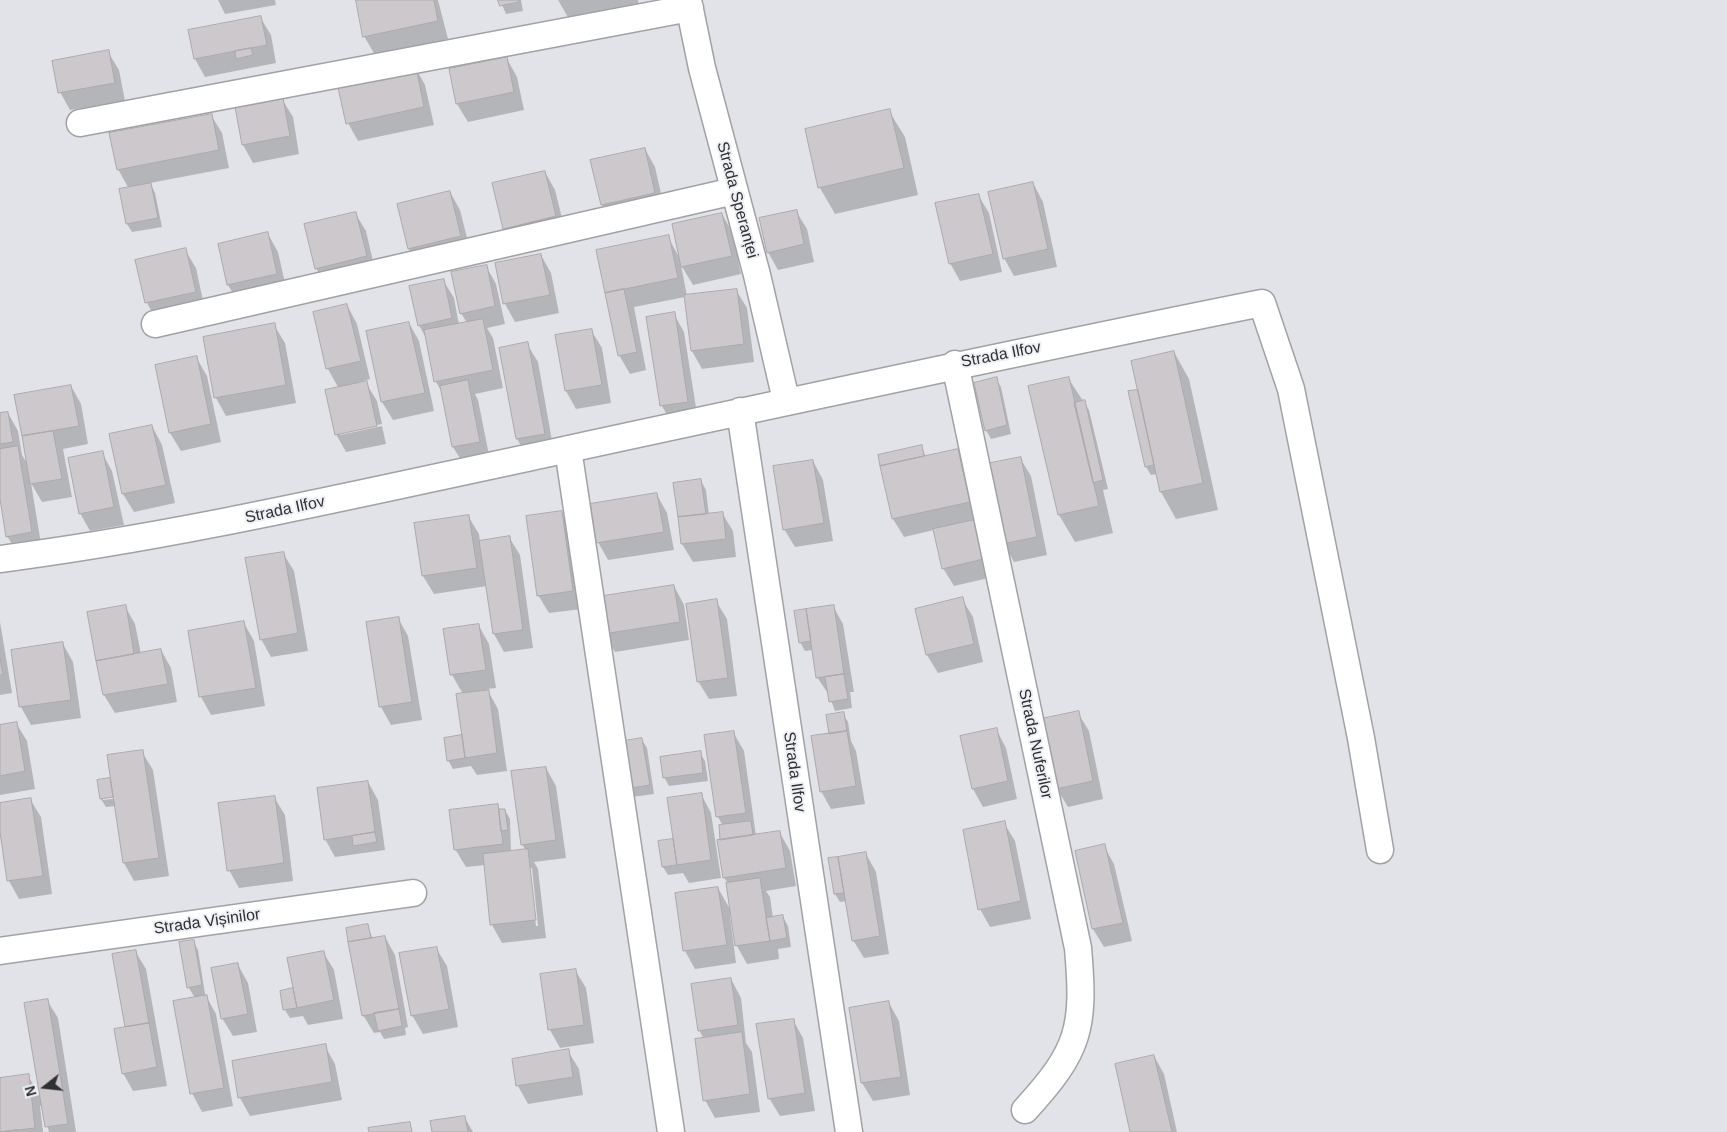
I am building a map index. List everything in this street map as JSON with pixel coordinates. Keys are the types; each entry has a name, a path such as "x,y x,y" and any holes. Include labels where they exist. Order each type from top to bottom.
{"street":[{"path":"80,123 689,4"},
{"name":"Strada Speranței","path":"689,4 702,68 786,400"},
{"path":"155,324 734,191"},
{"name":"Strada Ilfov","path":"0,559 100,546 222,523 955,364 1262,303 1291,389 1361,738 1380,850"},
{"name":"Strada Nuferilor","path":"955,364 1078,948 1082,992 1079,1027 1068,1055 1050,1082 1025,1110"},
{"name":"Strada Ilfov","path":"740,411 849,1132"},
{"path":"568,449 671,1132"},
{"name":"Strada Vișinilor","path":"0,951 413,893"}],"building":[{"path":"356,0 434,0 438,21 363,37"},
{"path":"498,0 519,0 519,2 500,6"},
{"path":"261,16 267,45 194,59 188,30"},
{"path":"251,48 253,55 236,59 235,51"},
{"path":"109,50 115,83 58,93 52,61"},
{"path":"507,57 514,92 456,104 449,69"},
{"path":"416,66 424,107 346,124 337,83"},
{"path":"283,98 290,136 242,145 235,107"},
{"path":"890,109 904,168 818,188 805,129"},
{"path":"212,114 219,150 117,170 109,133"},
{"path":"645,148 655,193 601,205 590,160"},
{"path":"545,171 556,216 503,229 492,183"},
{"path":"1033,182 1048,249 1003,259 988,192"},
{"path":"151,183 158,218 126,224 119,189"},
{"path":"450,191 461,236 408,249 397,204"},
{"path":"979,194 993,254 949,264 935,203"},
{"path":"797,210 804,244 767,253 759,218"},
{"path":"356,212 367,256 315,269 304,224"},
{"path":"722,213 732,256 681,267 672,224"},
{"path":"268,232 277,274 227,285 218,244"},
{"path":"669,235 678,278 605,293 596,250"},
{"path":"186,248 196,292 145,303 135,260"},
{"path":"541,254 550,295 503,304 495,263"},
{"path":"487,265 495,306 460,314 451,272"},
{"path":"444,279 452,318 418,326 409,286"},
{"path":"624,289 637,352 618,356 605,293"},
{"path":"737,289 744,344 691,351 684,295"},
{"path":"347,304 361,361 326,369 313,312"},
{"path":"675,312 688,402 660,406 646,317"},
{"path":"483,319 493,370 434,382 424,330"},
{"path":"409,322 425,393 381,402 366,331"},
{"path":"275,323 286,385 214,398 203,337"},
{"path":"592,329 602,385 565,391 555,335"},
{"path":"528,342 545,434 516,439 499,348"},
{"path":"1174,351 1203,483 1160,492 1131,361"},
{"path":"197,356 211,424 169,433 155,365"},
{"path":"997,377 1007,425 985,431 974,383"},
{"path":"1069,377 1099,506 1058,515 1028,386"},
{"path":"468,380 480,442 452,447 440,386"},
{"path":"367,381 377,426 335,435 325,390"},
{"path":"71,385 79,426 22,436 14,395"},
{"path":"1138,390 1154,465 1145,467 1128,391"},
{"path":"1085,400 1103,480 1093,483 1074,403"},
{"path":"8,412 13,442 0,444 0,413"},
{"path":"152,425 166,485 122,494 109,434"},
{"path":"53,431 62,479 30,484 22,436"},
{"path":"922,445 924,456 880,466 878,455"},
{"path":"18,446 32,532 6,537 0,499 0,449"},
{"path":"958,449 970,502 892,519 880,466"},
{"path":"103,451 114,507 79,514 68,458"},
{"path":"1021,457 1037,537 1002,544 986,464"},
{"path":"813,460 824,523 783,530 773,466"},
{"path":"701,479 706,514 678,517 673,483"},
{"path":"657,493 664,532 596,543 590,504"},
{"path":"562,511 573,591 537,596 526,516"},
{"path":"723,512 726,539 681,544 678,517"},
{"path":"469,515 477,568 422,576 414,523"},
{"path":"974,520 983,559 942,569 933,529"},
{"path":"510,536 523,630 493,634 479,541"},
{"path":"284,552 298,633 260,640 245,558"},
{"path":"674,585 680,622 603,634 597,597"},
{"path":"963,597 974,644 926,655 915,609"},
{"path":"717,599 728,678 697,682 686,604"},
{"path":"126,605 134,654 96,661 87,612"},
{"path":"834,605 844,674 816,678 806,609"},
{"path":"806,609 811,641 799,643 794,611"},
{"path":"399,617 412,702 379,707 366,622"},
{"path":"244,621 256,688 199,697 188,631"},
{"path":"479,624 486,670 450,675 443,629"},
{"path":"63,642 71,700 19,707 11,650"},
{"path":"161,649 168,684 103,695 96,661"},
{"path":"0,658 3,675 0,675"},
{"path":"844,674 848,699 829,702 825,677"},
{"path":"489,690 497,753 465,758 456,694"},
{"path":"1079,711 1093,781 1056,789 1041,719"},
{"path":"844,712 847,731 829,734 826,715"},
{"path":"17,722 25,771 0,776 0,725"},
{"path":"997,728 1008,781 972,789 960,736"},
{"path":"734,731 746,813 716,817 704,735"},
{"path":"847,731 856,786 820,792 811,736"},
{"path":"462,735 465,758 447,761 444,738"},
{"path":"642,738 650,785 626,789 618,742"},
{"path":"143,750 159,858 123,863 107,755"},
{"path":"701,751 703,773 663,778 660,757"},
{"path":"546,767 556,840 521,845 511,771"},
{"path":"110,778 113,797 100,799 97,780"},
{"path":"368,781 375,832 324,840 317,788"},
{"path":"702,793 711,860 677,865 667,798"},
{"path":"275,796 284,863 227,871 218,803"},
{"path":"31,798 43,876 7,881 0,832 0,803"},
{"path":"498,804 503,844 454,850 449,810"},
{"path":"499,809 505,809 508,830 501,831"},
{"path":"751,821 753,835 720,840 719,825"},
{"path":"1005,821 1021,901 978,910 963,830"},
{"path":"780,831 786,868 723,878 717,840"},
{"path":"375,832 377,842 353,846 352,836"},
{"path":"673,839 677,865 662,867 658,841"},
{"path":"1105,844 1123,923 1092,929 1075,851"},
{"path":"528,849 536,920 490,925 483,854"},
{"path":"866,852 880,936 852,941 838,857"},
{"path":"838,857 844,893 834,894 828,858"},
{"path":"760,878 770,941 735,946 726,883"},
{"path":"718,887 727,945 683,951 675,893"},
{"path":"783,915 787,938 770,941 766,918"},
{"path":"368,924 371,938 348,942 346,928"},
{"path":"385,936 399,1009 362,1016 348,942"},
{"path":"194,940 202,985 187,988 179,942"},
{"path":"437,947 449,1009 411,1016 399,953"},
{"path":"136,950 149,1023 125,1027 112,954"},
{"path":"324,951 334,1000 297,1008 287,958"},
{"path":"238,963 248,1014 221,1019 211,968"},
{"path":"576,969 584,1025 548,1030 540,974"},
{"path":"731,978 738,1025 698,1031 691,984"},
{"path":"293,988 297,1008 283,1010 280,991"},
{"path":"207,995 224,1088 190,1094 173,1001"},
{"path":"48,999 68,1124 45,1127 24,1003"},
{"path":"889,1001 901,1077 861,1083 849,1008"},
{"path":"399,1009 402,1026 378,1031 374,1013"},
{"path":"794,1019 805,1093 768,1099 756,1024"},
{"path":"149,1023 157,1067 122,1074 114,1029"},
{"path":"742,1032 750,1094 703,1101 695,1039"},
{"path":"326,1044 332,1082 238,1098 232,1061"},
{"path":"569,1049 573,1077 516,1086 512,1059"},
{"path":"1154,1055 1172,1132 1130,1132 1115,1064"},
{"path":"29,1074 35,1128 0,1132 0,1078"},
{"path":"465,1116 468,1132 432,1132 430,1121"},
{"path":"410,1122 412,1132 369,1132 368,1128"},
{"path":"17,1130 18,1132 0,1132"}]}
